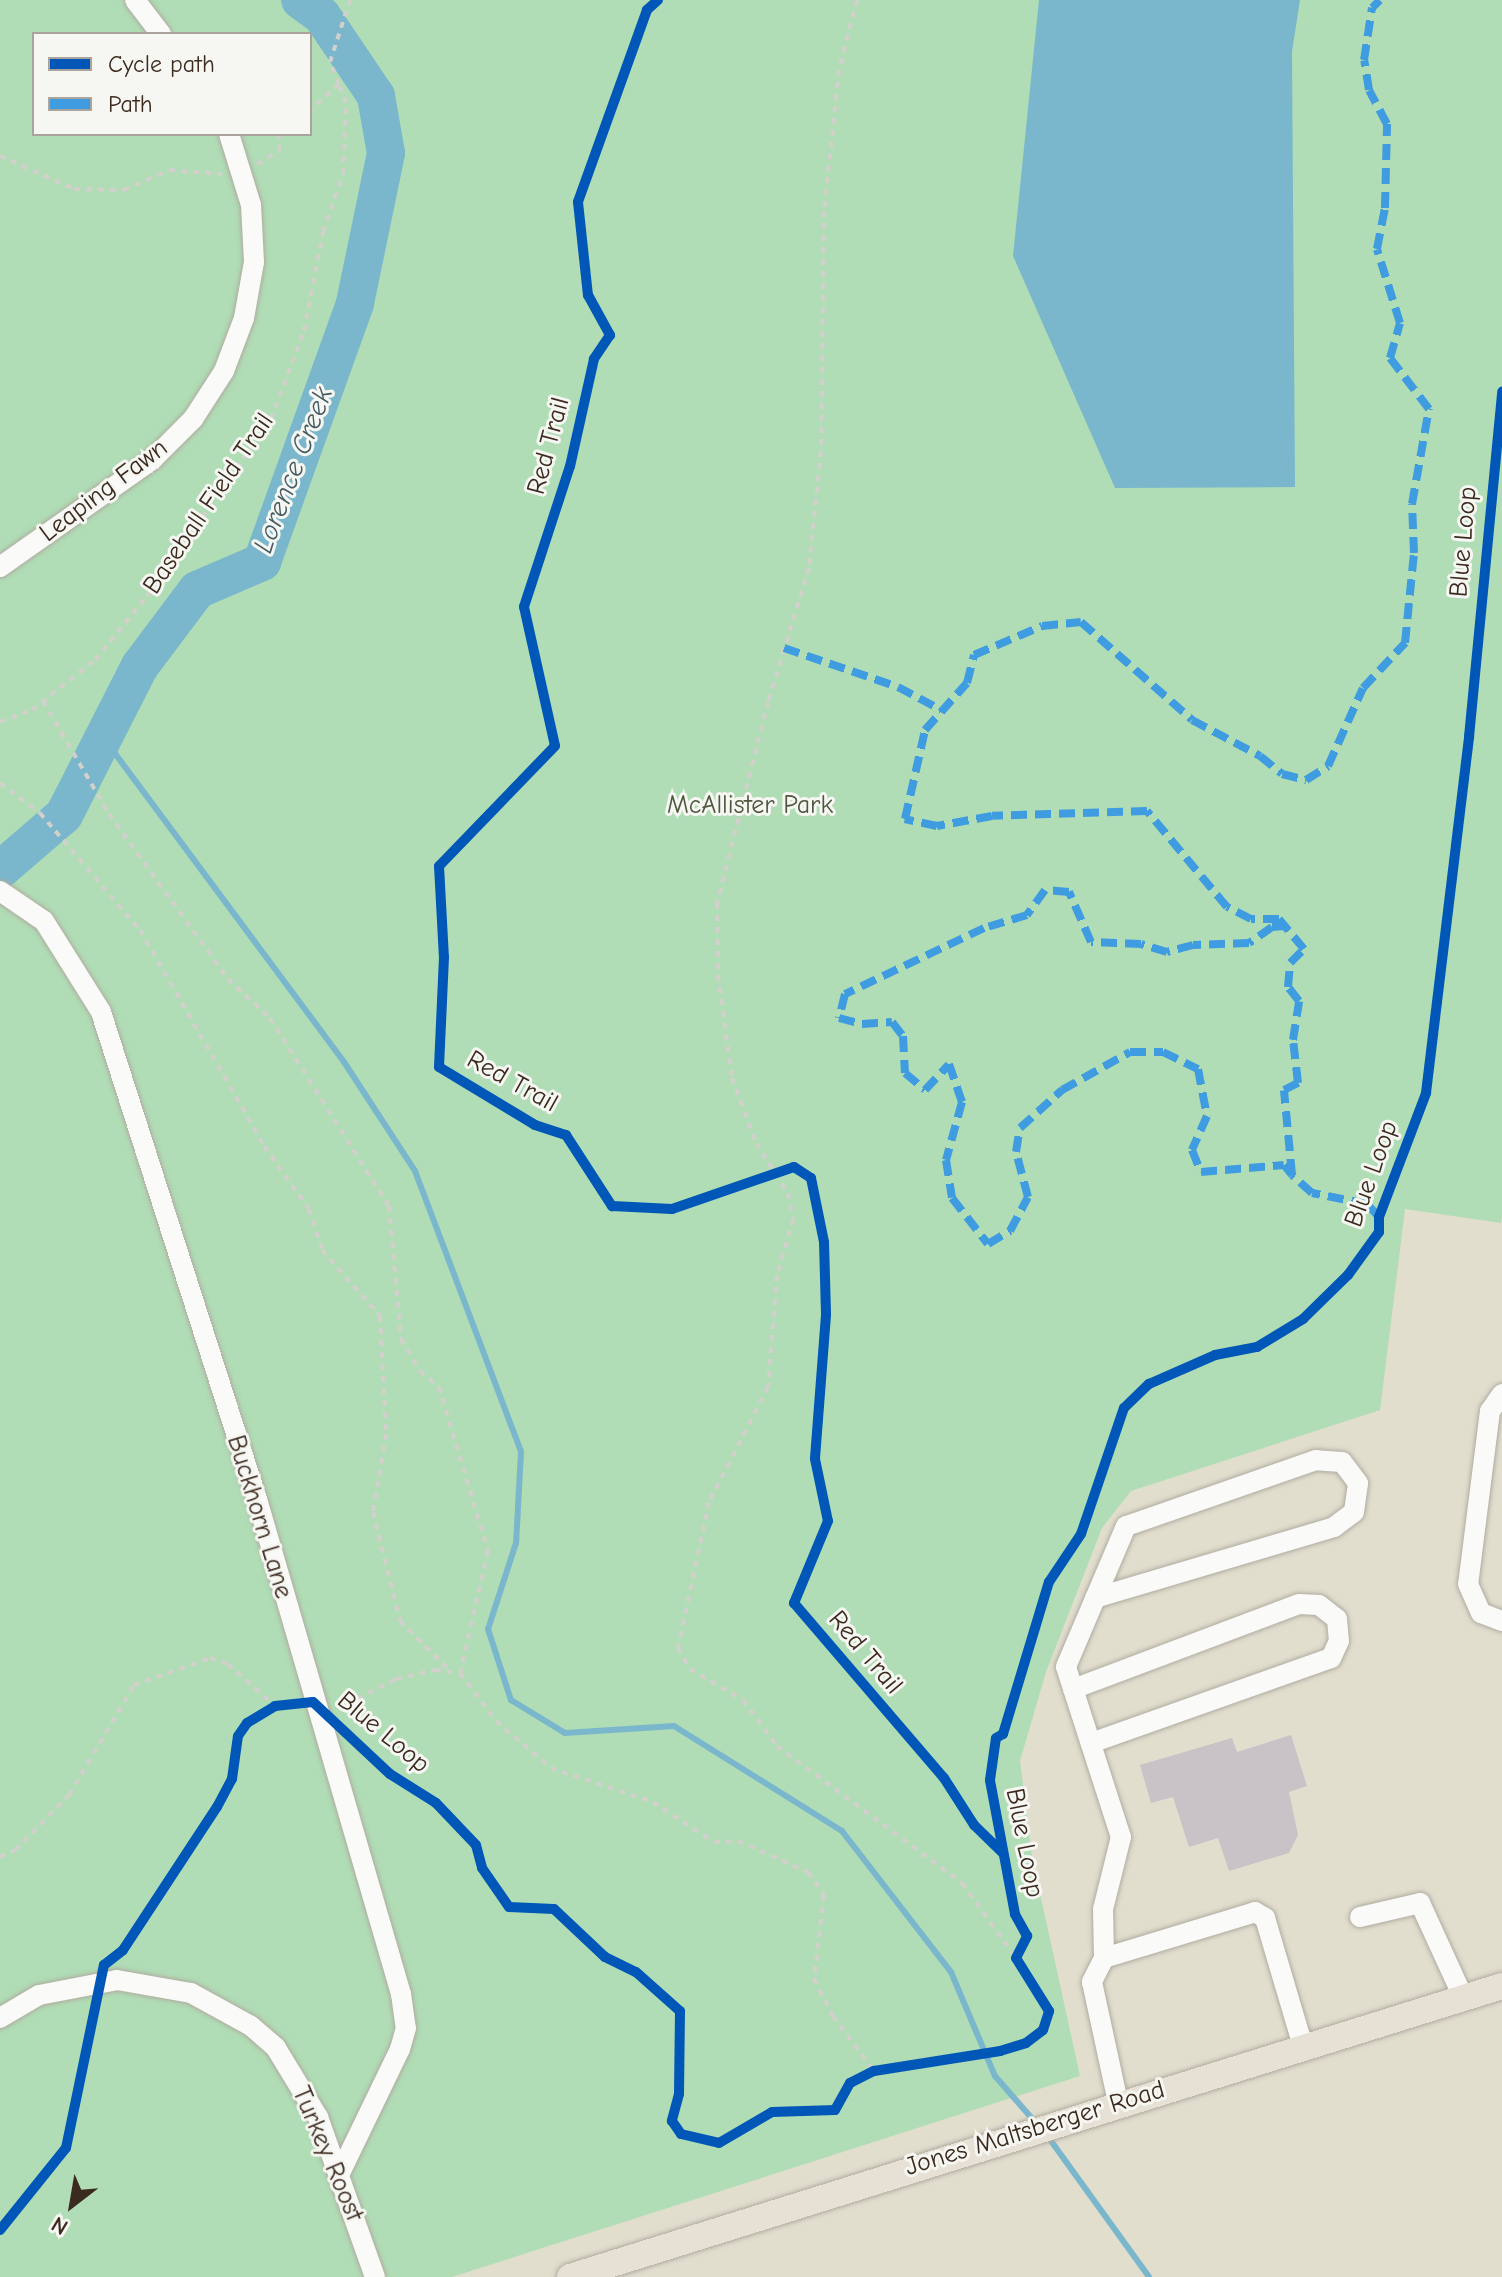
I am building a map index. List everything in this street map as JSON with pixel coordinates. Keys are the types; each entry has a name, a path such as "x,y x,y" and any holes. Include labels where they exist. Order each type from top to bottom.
{"main road":[{"name":"Jones Maltsberger Road","path":"570,2277 1115,2104 1502,1986"}],"street":[{"path":"135,0 159,32"},
{"name":"Leaping Fawn","path":"0,567 153,459 210,396 236,345 251,290 253,233 242,168 230,136"},
{"name":"Buckhorn Lane","path":"0,891 44,921 101,1012 257,1499 406,2028 393,2069 341,2171"},
{"path":"1502,1394 1490,1411 1468,1584 1481,1613 1502,1621"},
{"path":"1095,1598 1334,1527 1354,1512 1358,1483 1342,1462 1316,1460 1126,1526 1095,1598 1066,1667 1121,1837 1103,1909 1104,1958 1092,1982 1115,2104"},
{"path":"1073,1689 1299,1604 1319,1605 1337,1619 1339,1641 1331,1658 1091,1743"},
{"path":"1360,1917 1412,1901 1420,1903 1463,1997"},
{"path":"1104,1958 1255,1912 1265,1918 1303,2046"},
{"name":"Turkey Roost","path":"0,2018 39,1995 117,1980 157,1984 212,2002 276,2048 312,2106 341,2171 375,2277"}],"path":[{"path":"857,0 839,70 824,211 821,451 809,568 768,702 717,903 718,975 732,1078 756,1143 788,1193 793,1219 777,1275 768,1387 709,1502 678,1648 690,1669 743,1700 777,1746 962,1883 1016,1958"},
{"path":"312,108 339,84"},
{"path":"0,156 74,189 124,190 169,170 214,176 267,161 279,151 279,136"},
{"path":"43,701 109,814 228,979 270,1018 389,1206 401,1339 420,1371 439,1387 488,1551 460,1673 496,1721 551,1768 653,1802 714,1842 738,1841 808,1872 824,1895 814,1979 833,2016 874,2071"},
{"path":"0,783 40,813 140,930 264,1146 309,1209 322,1250 380,1316 386,1434 373,1512 400,1621 451,1672"},
{"path":"0,1857 15,1850 69,1795 134,1685 210,1658 228,1664 275,1706"},
{"path":"0,2230 66,2148 100,1998"}],"green space":[{"name":"McAllister Park","path":"0,0 1502,0 1501,1223 1405,1209 1380,1410 1131,1491 1102,1528 1046,1672 1020,1761 1032,1857 1080,2076 452,2277 0,2277"}],"water":[{"path":"1039,0 1300,0 1292,52 1295,487 1115,488 1013,256"}],"building":[{"path":"1291,1735 1307,1786 1289,1792 1298,1835 1289,1853 1229,1871 1218,1838 1189,1847 1173,1797 1151,1803 1140,1765 1232,1738 1237,1752"}],"waterway":[{"name":"Lorence Creek","path":"0,870 64,815 140,666 197,590 262,562 355,303 386,153 376,96 322,16 300,0"},
{"path":"102,736 344,1062 415,1171 521,1452 516,1543 488,1629 511,1700 565,1733 674,1726 842,1831 951,1972 995,2076 1036,2123"},
{"path":"1046,2134 1149,2277"}],"marked path":[{"path":"1379,1217 1367,1204 1312,1193 1292,1175 1284,1090 1298,1083 1293,1040 1299,1001 1288,987 1290,963 1304,949 1279,919 1251,919 1227,907 1147,811 992,816 937,826 905,819 925,730 967,683 974,655 1042,626 1081,622 1192,720 1260,756 1282,774 1306,780 1328,766 1363,688 1405,643 1414,553 1412,504 1429,409 1390,358 1400,323 1377,249 1385,208 1387,124 1369,90 1364,60 1372,8 1380,0"},
{"path":"784,648 898,687 941,710"},
{"path":"1285,926 1272,927 1249,943 1193,945 1167,952 1141,944 1091,942 1069,892 1045,890 1027,915 984,928 845,994 839,1018 862,1024 892,1022 903,1036 905,1073 925,1090 949,1064 962,1102 946,1160 952,1198 988,1244 1010,1231 1028,1197 1016,1152 1020,1128 1062,1090 1130,1052 1163,1052 1198,1069 1207,1116 1192,1150 1201,1172 1284,1165 1292,1175"}],"cycle path":[{"name":"Red Trail","path":"658,0 647,10 578,202 588,295 610,335 594,359 570,466 524,607 555,746 439,866 444,957 439,1067 535,1125 566,1135 612,1206 672,1209 794,1167 811,1178 824,1242 826,1315 815,1459 828,1521 794,1603 944,1778 974,1825 1003,1853"},
{"name":"Blue Loop","path":"0,2230 66,2148 104,1965 123,1950 217,1807 232,1779 238,1736 247,1723 275,1706 313,1702 390,1774 436,1803 476,1845 482,1868 509,1907 554,1909 605,1957 636,1972 680,2011 679,2094 672,2121 681,2134 719,2143 772,2112 835,2110 850,2083 874,2071 1000,2051 1026,2043 1043,2030 1049,2011 1016,1958 1027,1936 1015,1914 990,1780 996,1738 1003,1734 1049,1582 1081,1534 1124,1408 1149,1384 1215,1355 1257,1347 1303,1319 1348,1275 1379,1232 1379,1217 1426,1093 1469,737 1502,392"}]}
